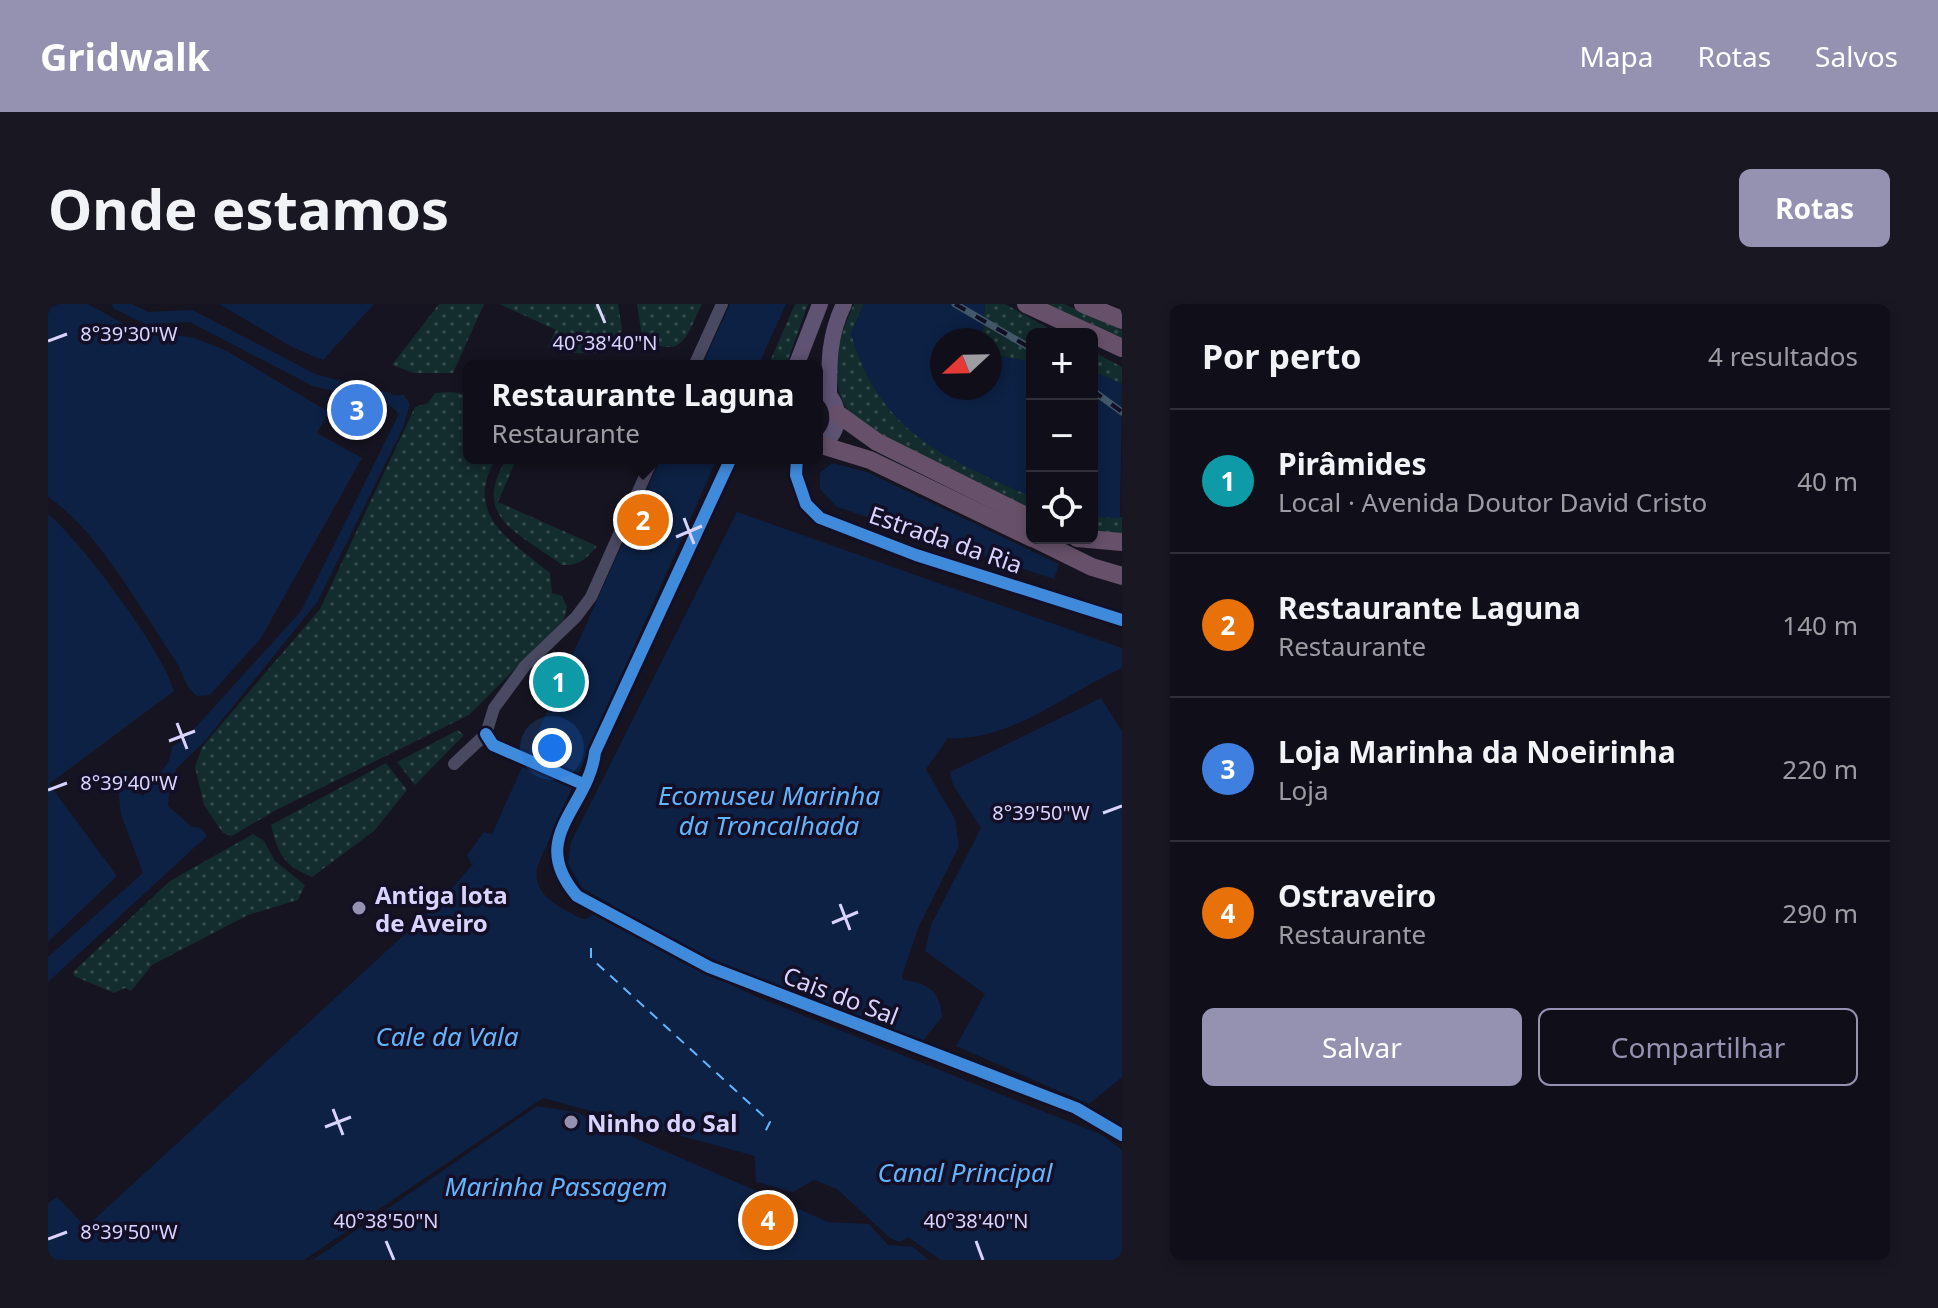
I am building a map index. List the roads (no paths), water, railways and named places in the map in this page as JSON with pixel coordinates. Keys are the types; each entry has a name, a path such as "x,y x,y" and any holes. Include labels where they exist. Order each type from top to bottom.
{"highway":[{"path":"1083,304 1122,320"},
{"path":"1032,307 1079,328"},
{"path":"1098,337 1122,348"},
{"path":"838,414 877,442 1026,516"},
{"path":"823,447 870,460 1026,535"},
{"path":"1098,540 1122,542"},
{"path":"1044,544 1092,567 1122,576"}],"main road":[{"path":"798,360 820,304"},
{"path":"823,443 831,436 838,414 823,390 834,324 844,304"}],"street":[{"path":"697,360 722,304"},
{"path":"454,764 486,734 494,708 525,666 576,617 591,597 650,464"},
{"path":"486,734 493,745 579,782 593,773 595,752 728,464"},
{"name":"Estrada da Ria","path":"797,464 796,475 806,504 820,518 916,555 1122,620"},
{"name":"Cais do Sal","path":"579,782 556,848 559,872 577,896 709,967 1076,1108 1122,1135"}],"water":[{"path":"48,304 88,304 133,329 195,338 227,351 329,412 317,433 362,458 261,638 210,695 197,696 193,692 101,550 66,511 48,497"},
{"path":"219,304 374,304 323,360 294,348"},
{"path":"730,304 786,304 761,360 705,360"},
{"path":"864,304 985,304 983,328 930,328 930,400 1002,400 1002,356 1026,361 1026,494 944,454 919,438 898,419 879,396 863,367 851,333"},
{"path":"1098,374 1122,384 1120,518 1098,517"},
{"path":"389,395 404,395 410,404 403,428 318,601 205,741 177,768 170,783 168,806 192,827 201,828 207,836 48,982 48,957 143,873 121,814 116,774 129,771 134,790 143,796 169,761 172,747 187,737 301,611 399,414 388,404"},
{"path":"832,463 867,472 1059,564 1054,579 837,507 820,489 820,473"},
{"path":"658,464 714,464 538,865 538,884 542,892 555,904 580,918 586,919 594,914 752,995 1100,1134 1122,1150 1122,1260 941,1260 908,1237 900,1242 890,1238 837,1189 814,1180 793,1192 756,1182 755,1156 543,1098 304,1260 48,1260 48,1203 57,1197 86,1227 441,901 474,863 471,864 467,855 484,832 492,834"},
{"name":"Ecomuseu Marinha da Troncalhada","path":"737,512 1122,648 1122,668 1016,724 971,737 948,738 926,769 955,819 959,846 919,926 902,975 902,979 931,989 941,1008 942,1017 921,1043 730,969 688,949 582,888 568,863 571,842"},
{"path":"48,514 80,547 119,598 155,651 174,691 49,784 117,876 48,942"},
{"path":"1101,698 1122,731 1122,1077 1089,1104 956,1046 985,994 925,951 931,925 981,828 953,785 950,772"},
{"name":"Marinha Passagem","path":"537,1106 575,1112 828,1222 869,1224 888,1245 913,1247 929,1260 313,1260"}],"waterway":[{"path":"118,304 147,318 191,316 314,380 389,399"}],"railway":[{"path":"955,304 1026,345"},
{"path":"1098,394 1122,412"}],"place":[{"name":"Loja Marinha da Noeirinha","path":"357,410"},
{"name":"Restaurante Laguna","path":"643,520"},
{"name":"Pirâmides","path":"559,682"},
{"name":"Antiga lota de Aveiro","path":"359,908"},
{"name":"Ninho do Sal","path":"571,1122"},
{"name":"Ostraveiro","path":"768,1220"}],"water label":[{"name":"Cale da Vala","path":"447,1036"},
{"name":"Canal Principal","path":"965,1172"}]}
